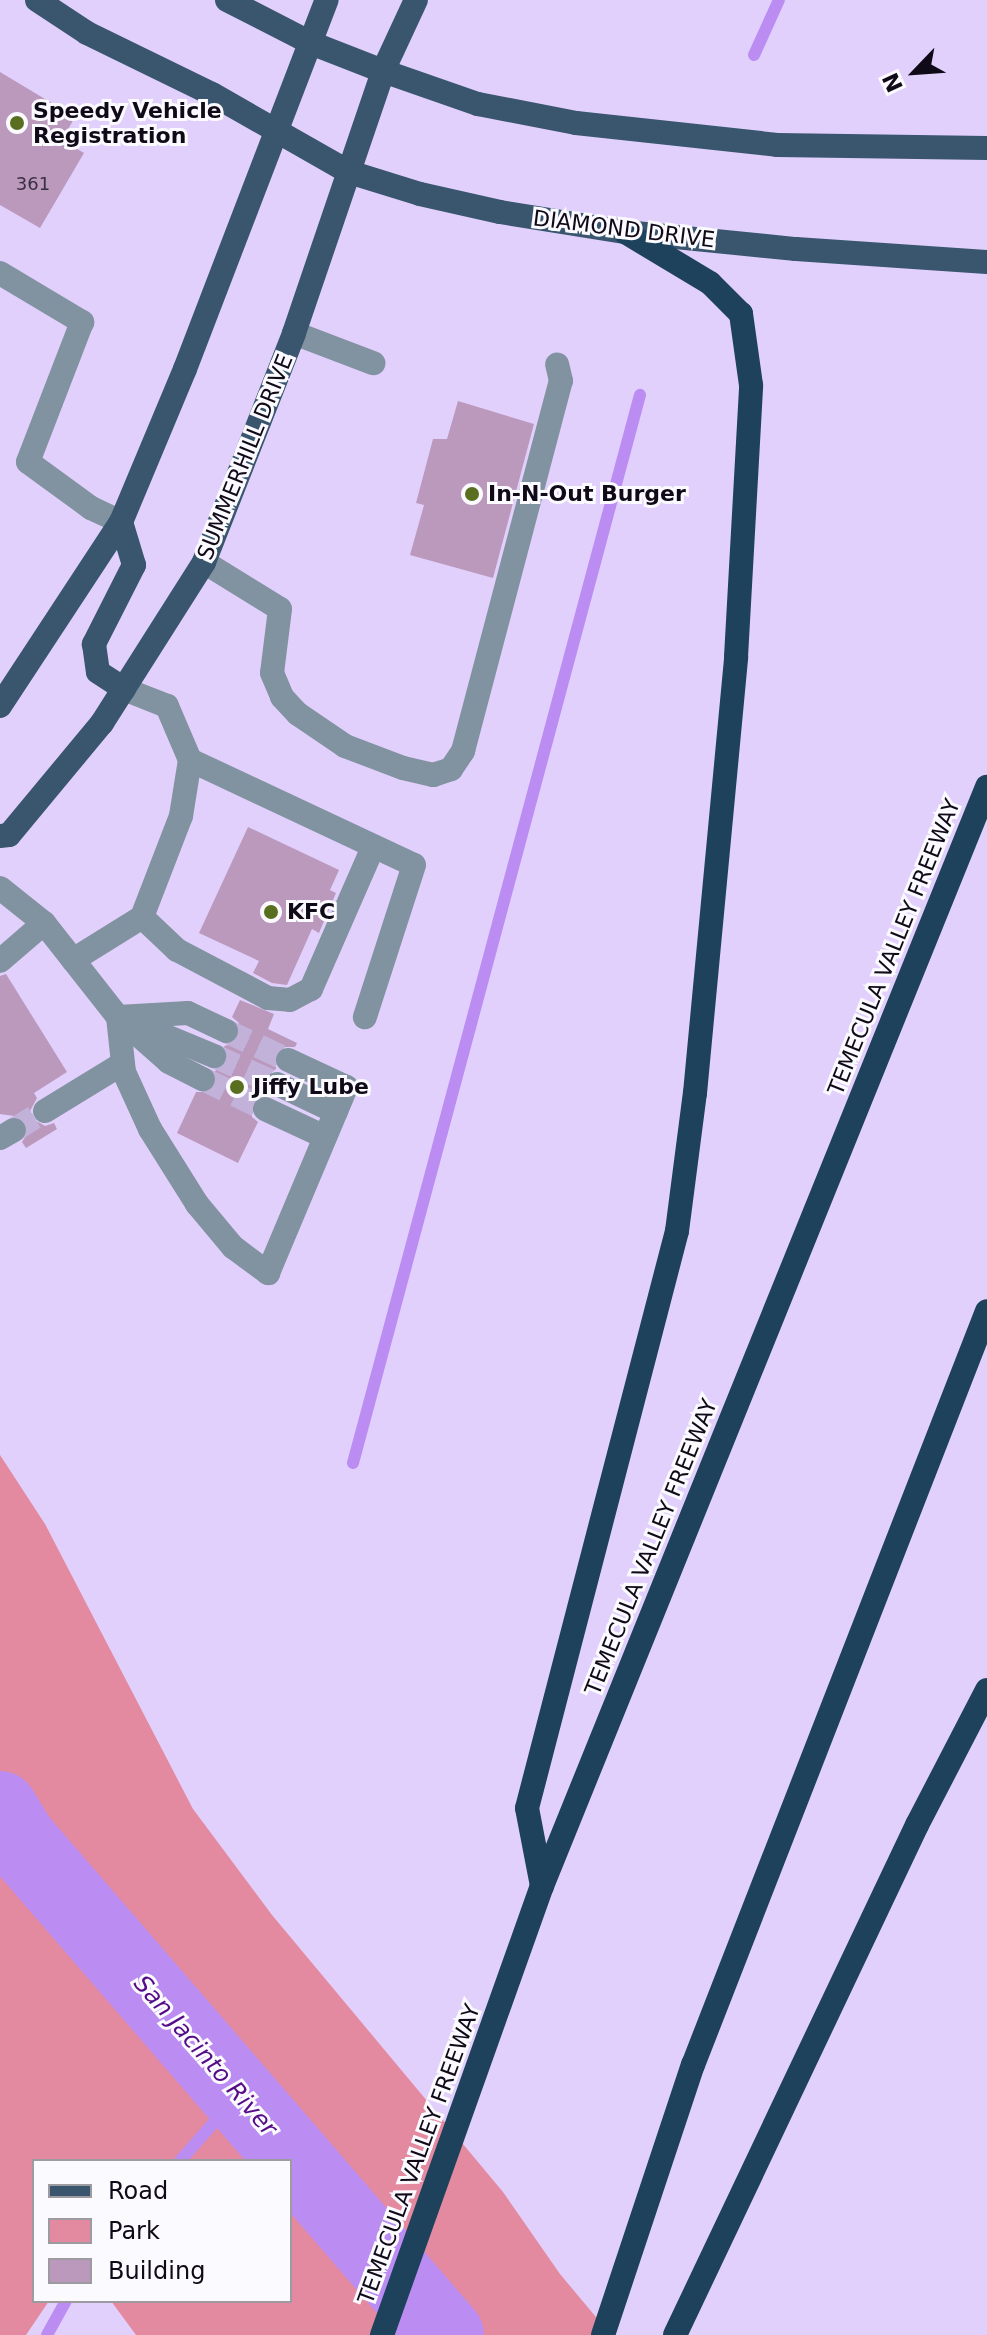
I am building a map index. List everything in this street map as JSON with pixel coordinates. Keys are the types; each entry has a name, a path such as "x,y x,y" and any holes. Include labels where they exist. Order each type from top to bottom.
{"highway":[{"path":"542,1886 527,1808 677,1231 695,1093 735,672 751,385 741,314 710,283 625,232"},
{"name":"TEMECULA VALLEY FREEWAY","path":"382,2335 542,1886 987,787"},
{"path":"603,2335 693,2065 987,1311"},
{"path":"675,2335 917,1825 987,1690"}],"main road":[{"name":"DIAMOND DRIVE","path":"37,0 87,33 212,94 349,172 420,194 500,212 625,232 796,249 987,262"},
{"path":"227,0 311,43 478,104 576,123 777,145 987,148"},
{"path":"0,706 121,522 185,369 327,0"},
{"name":"SUMMERHILL DRIVE","path":"0,836 9,835 102,723 204,562 294,333 383,71 416,0"},
{"path":"121,522 134,565 94,644 98,672 124,689"}],"lane":[{"path":"0,273 82,322 28,462 91,508 121,522"},
{"path":"294,333 373,363"},
{"path":"204,562 280,609 272,673 282,697 298,714 345,746 403,768 433,775 451,769 463,751 561,381 557,364"},
{"path":"73,960 142,917 181,816 190,760 167,706 124,689"},
{"path":"190,760 414,865 365,1017"},
{"path":"142,917 177,950 268,998 290,1000 311,989 373,847"},
{"path":"0,888 44,923 118,1017 169,1062 203,1079"},
{"path":"0,961 44,923"},
{"path":"118,1017 188,1013 226,1031"},
{"path":"118,1017 214,1056"},
{"path":"118,1017 122,1064 138,1109 197,1204 233,1247 268,1273 346,1087 288,1060"},
{"path":"45,1111 122,1064"},
{"path":"277,1084 336,1112"},
{"path":"265,1109 325,1137"}],"green space":[{"path":"0,1455 45,1524 193,1809 272,1915 503,2192 560,2274 611,2335 136,2335 112,2303 292,2303 292,2159 32,2159 32,2303 48,2303 26,2335 0,2335"}],"building":[{"path":"0,72 75,117 62,140 84,153 40,228 0,205"},
{"name":"In-N-Out Burger","path":"458,401 534,424 493,578 410,555 424,505 416,503 433,439 447,439"},
{"name":"KFC","path":"248,827 339,870 330,890 336,893 319,933 312,929 287,985 272,983 253,973 259,961 199,933"},
{"path":"6,974 67,1072 34,1093 37,1098 30,1111 33,1119 45,1126 54,1123 57,1129 26,1148 22,1142 29,1131 27,1122 21,1117 0,1114 0,976"},
{"name":"Jiffy Lube","path":"240,1000 274,1014 268,1029 297,1043 295,1047 280,1047 275,1053 276,1069 263,1078 267,1094 257,1096 251,1103 252,1117 258,1122 238,1163 177,1133 196,1092 211,1092 217,1085 215,1071 228,1061 224,1046 234,1044 240,1037 239,1023 232,1017"}],"waterway":[{"path":"754,55 779,0"},
{"path":"353,1463 640,395"},
{"name":"San Jacinto River","path":"0,1809 18,1839 446,2335"},
{"path":"182,2159 239,2094"},
{"path":"47,2335 65,2303"}],"tunnel":[{"path":"226,1031 288,1060"},
{"path":"214,1056 277,1084"},
{"path":"203,1079 265,1109"},
{"path":"14,1130 45,1111"}],"place":[{"name":"Speedy Vehicle Registration","path":"17,123"},
{"name":"In-N-Out Burger","path":"472,494"},
{"name":"KFC","path":"271,912"},
{"name":"Jiffy Lube","path":"237,1087"}]}
